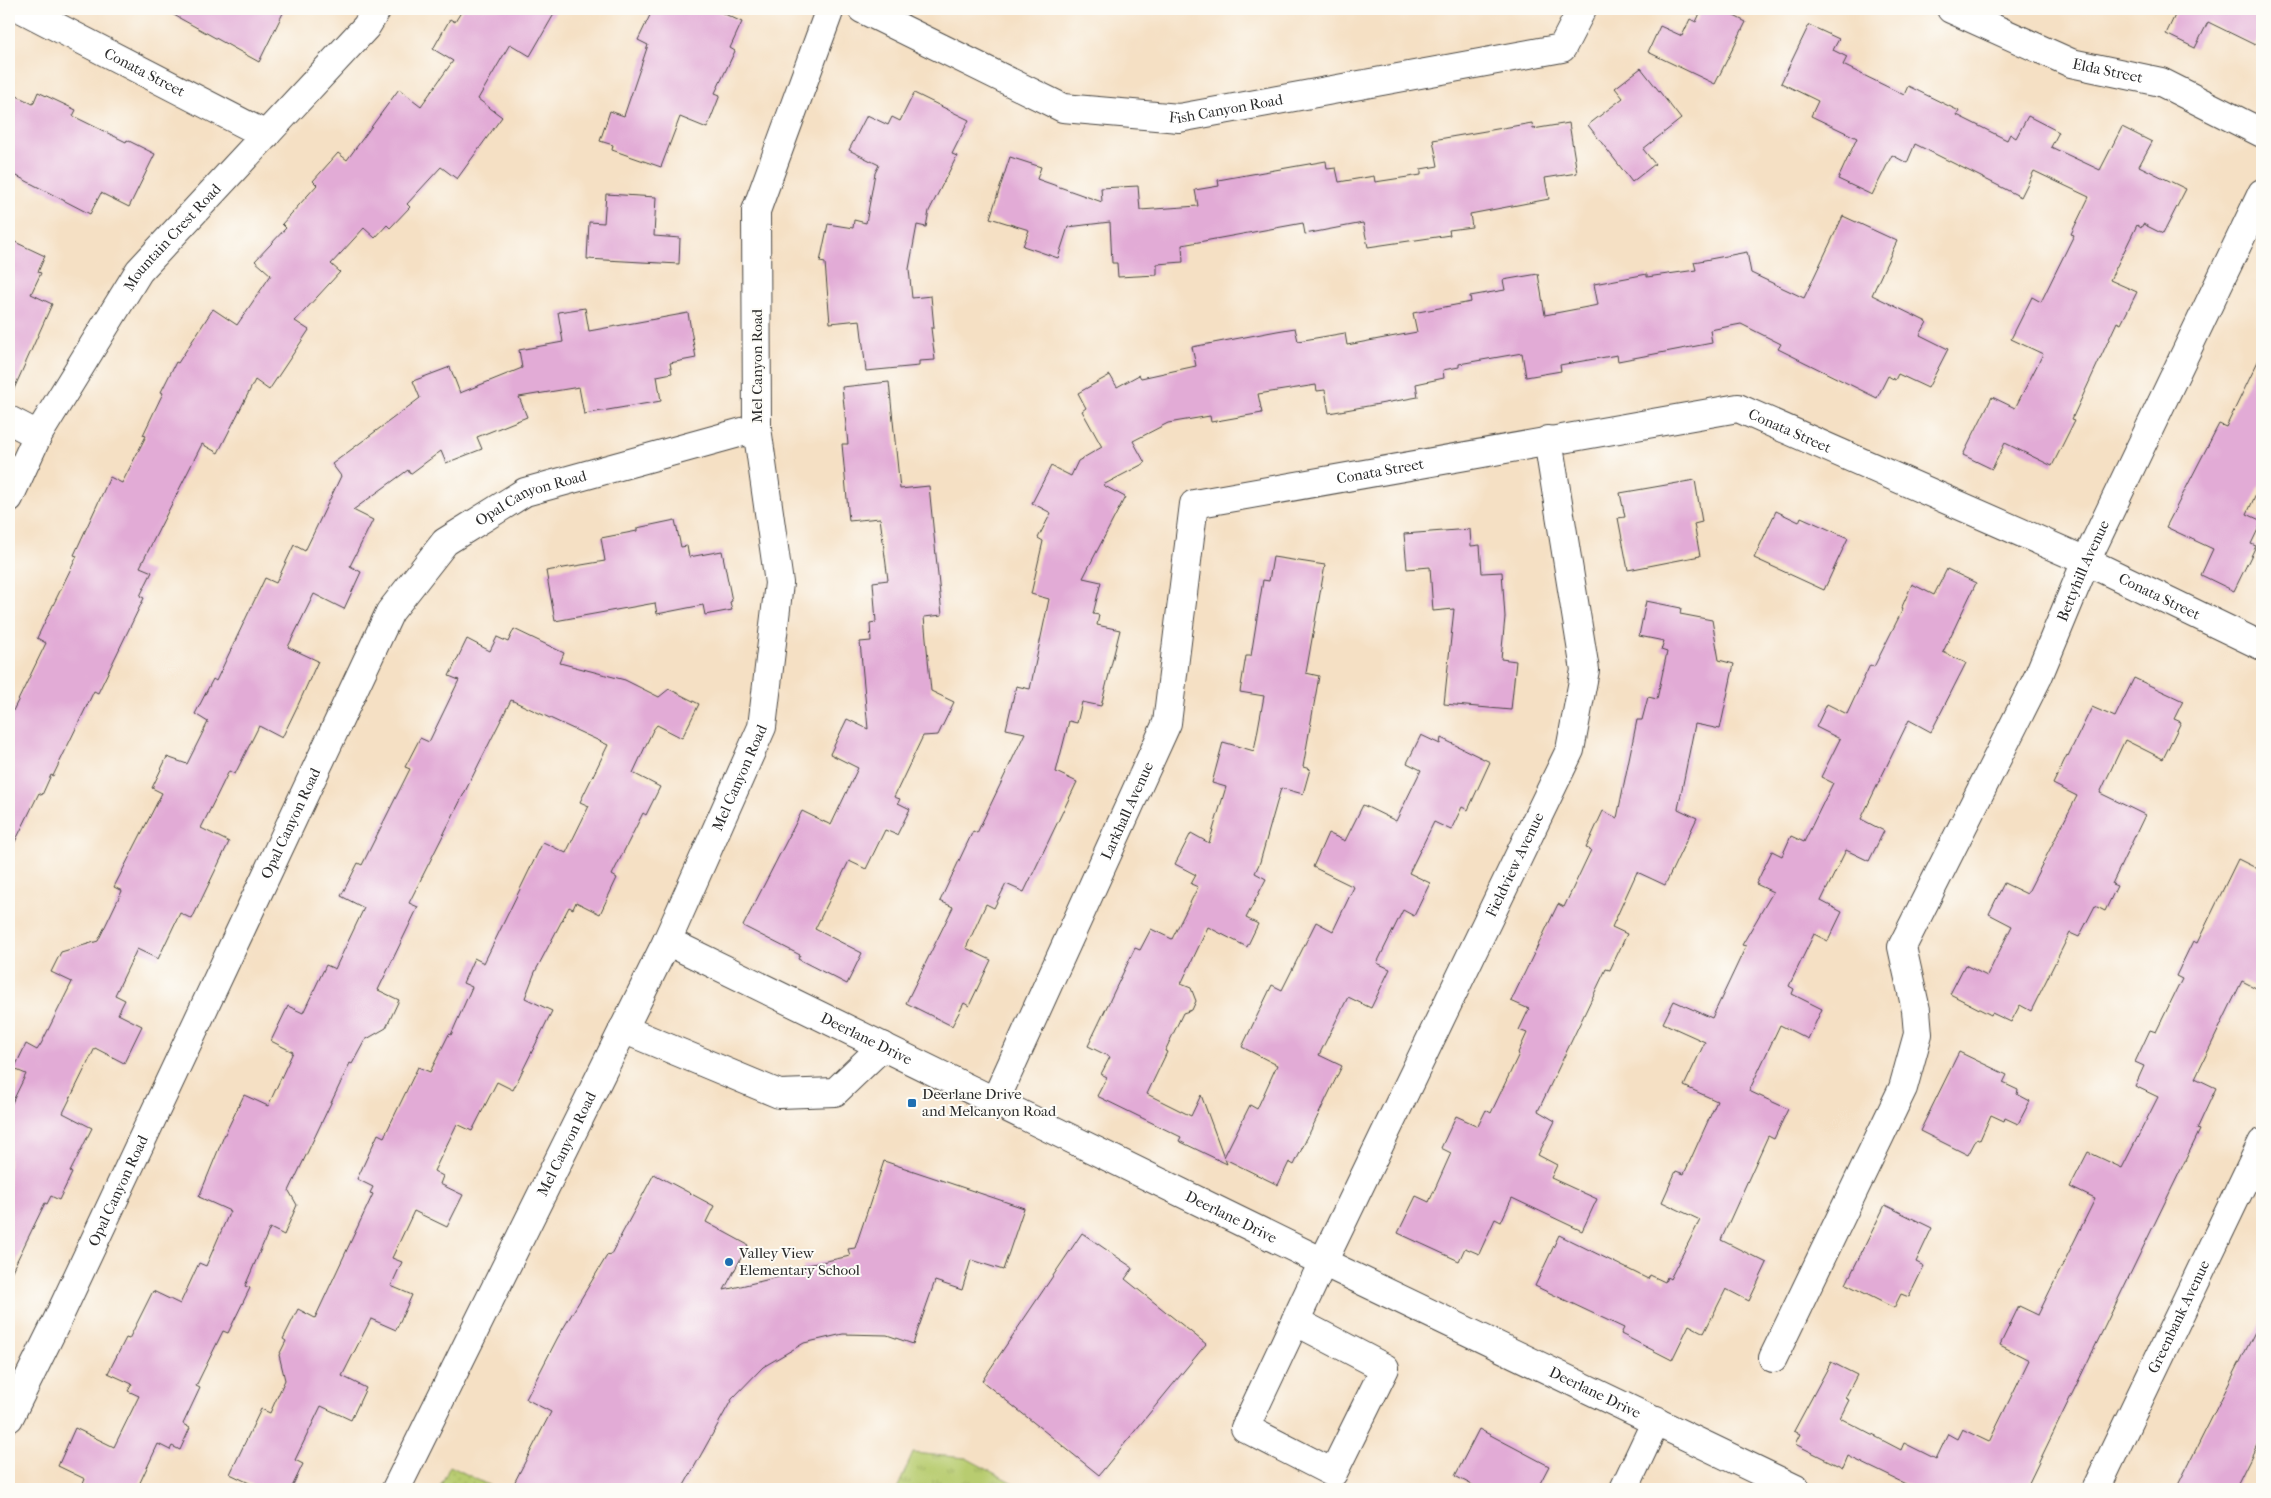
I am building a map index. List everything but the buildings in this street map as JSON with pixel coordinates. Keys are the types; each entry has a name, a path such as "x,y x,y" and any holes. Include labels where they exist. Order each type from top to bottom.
{"street":[{"name":"Conata Street","path":"22,9 266,135"},
{"name":"Mountain Crest Road","path":"9,498 38,435 139,271 366,28 377,9"},
{"name":"Mel Canyon Road","path":"396,1489 667,941 762,727 779,583 757,428 756,211 830,9"},
{"name":"Fish Canyon Road","path":"862,9 1063,108 1179,118 1562,48 1582,9"},
{"name":"Elda Street","path":"1951,9 2070,63 2161,82 2262,133"},
{"name":"Bettyhill Avenue","path":"1773,1358 1903,1088 1918,1034 1916,1010 1902,947 2038,677 2086,561 2262,193"},
{"name":"Conata Street","path":"1194,504 1548,440 1738,408 2086,561 2262,646"},
{"path":"9,420 38,435"},
{"name":"Opal Canyon Road","path":"9,1418 54,1327 390,612 445,542 525,492 757,428"},
{"name":"Fieldview Avenue","path":"1295,1321 1385,1368 1333,1473 1245,1428 1322,1262 1570,750 1585,670 1548,440"},
{"name":"Larkhall Avenue","path":"995,1101 1167,723 1194,504"},
{"name":"Deerlane Drive","path":"667,941 1322,1262 1796,1489"},
{"path":"623,1029 779,1094 835,1092 883,1046"},
{"name":"Greenbank Avenue","path":"2096,1489 2262,1143"},
{"path":"1624,1489 1656,1421"}],"green space":[{"path":"913,1453 966,1458 1024,1489 897,1489"},
{"path":"450,1466 496,1489 439,1489"}],"place":[{"name":"Deerlane Drive and Melcanyon Road","path":"912,1103"},
{"name":"Valley View Elementary School","path":"729,1262"}]}
